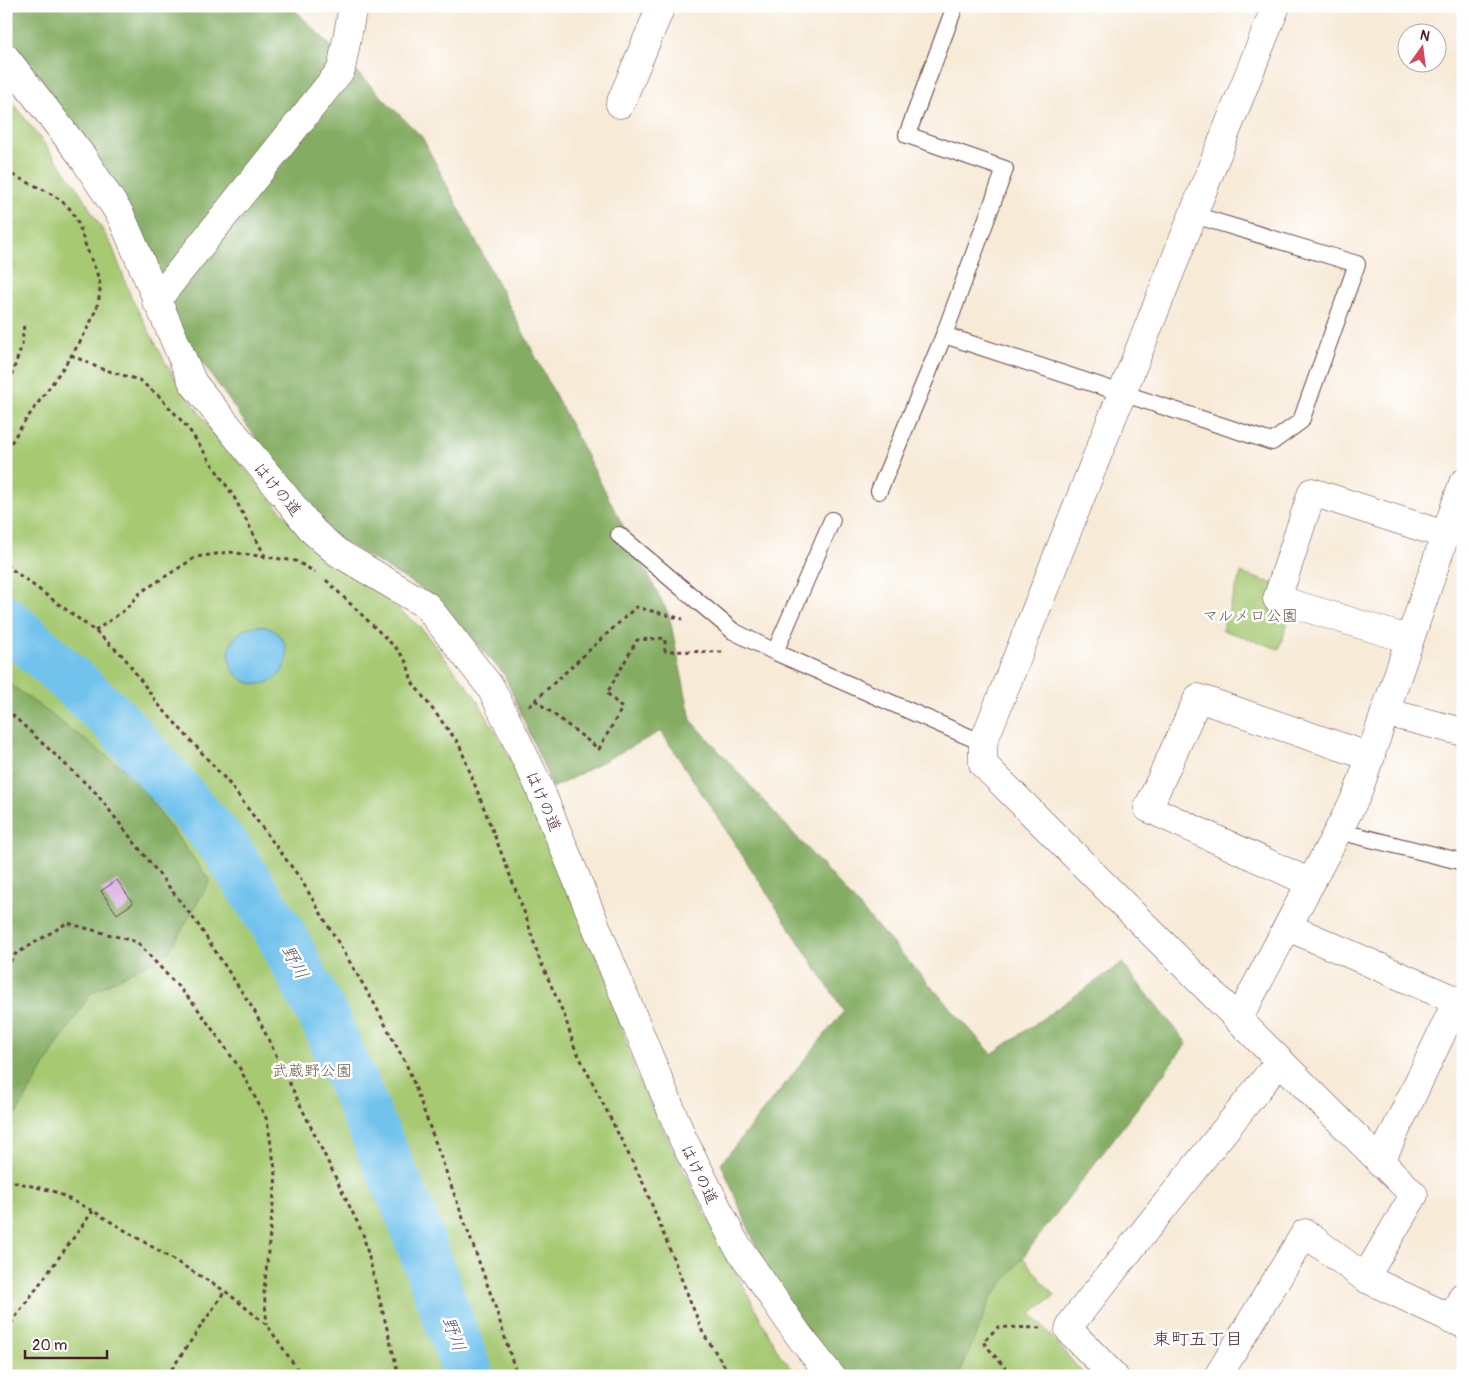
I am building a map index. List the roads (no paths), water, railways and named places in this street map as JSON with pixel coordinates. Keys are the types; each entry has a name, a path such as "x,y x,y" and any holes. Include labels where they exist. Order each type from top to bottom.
{"street":[{"path":"156,301 341,70 353,6"},
{"path":"620,104 660,9 656,6"},
{"path":"1276,6 983,743 983,764 1414,1195 1365,1278"},
{"name":"はけの道","path":"6,58 82,156 122,216 156,301 193,383 308,524 337,552 426,605 490,688 537,782 683,1139 734,1241 800,1337 831,1376"},
{"path":"1238,1020 1357,795 1408,639 1452,527 1463,483"},
{"path":"1408,639 1276,599 1312,492 1452,527"},
{"path":"1311,882 1148,808 1198,698 1371,757"},
{"path":"1385,712 1463,732"},
{"path":"1288,927 1456,1001 1380,1163"},
{"path":"1114,1376 1069,1330 1072,1321 1279,1062"},
{"path":"1218,1376 1306,1233 1365,1278 1459,1314"}],"lane":[{"path":"879,490 944,335 1005,170 907,136 955,6"},
{"path":"944,335 1272,442 1301,421 1357,264 1194,214"},
{"path":"774,652 832,520"},
{"path":"619,535 698,604 733,631 774,652 983,743"},
{"path":"1338,831 1463,862"}],"water":[{"path":"258,626 269,628 282,639 287,655 285,666 274,679 258,684 247,682 234,671 229,655 231,644 242,631"}],"waterway":[{"name":"野川","path":"6,621 117,722 225,847 278,929 326,1022 408,1209 469,1376"}],"district":[{"name":"東町五丁目","path":"1198,1339"}],"park label":[{"name":"マルメロ公園","path":"1250,615"},
{"name":"武蔵野公園","path":"312,1070"}]}
